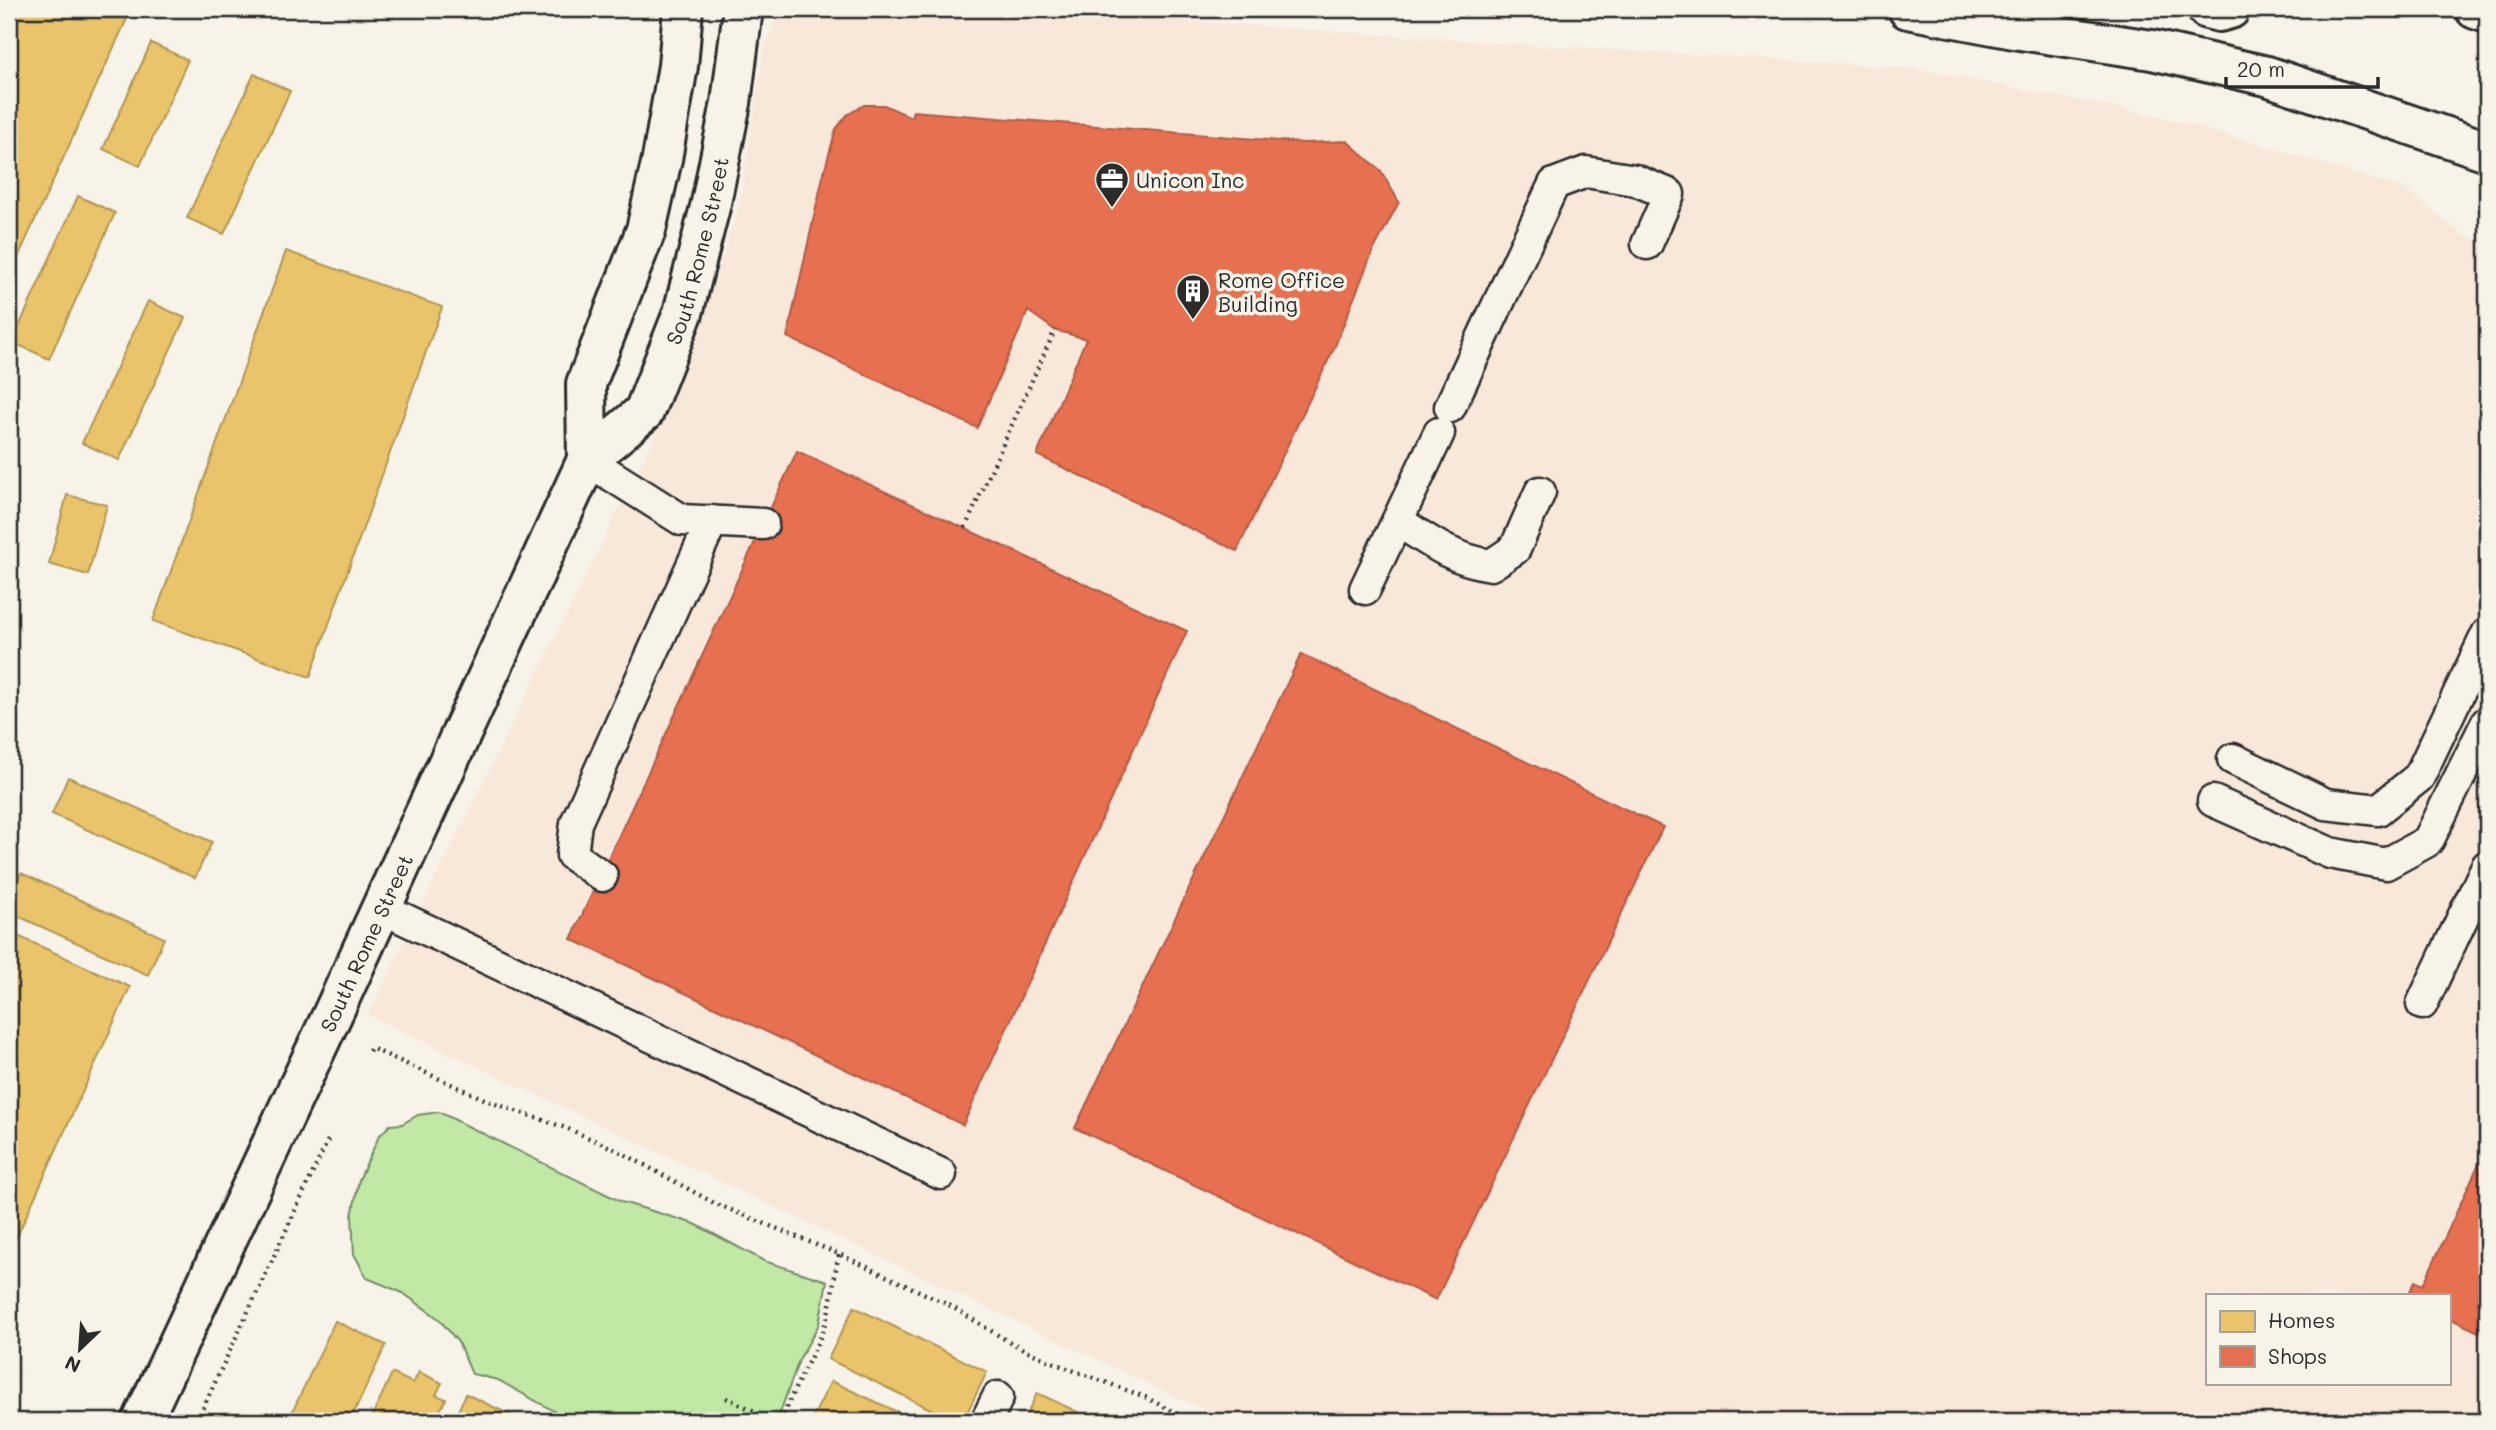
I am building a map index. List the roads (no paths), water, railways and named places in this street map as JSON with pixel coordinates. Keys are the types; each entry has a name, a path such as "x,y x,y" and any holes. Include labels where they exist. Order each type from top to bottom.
{"street":[{"name":"South Rome Street","path":"587,460 586,384 646,230 662,159 678,66 683,9"},
{"name":"South Rome Street","path":"142,1421 587,460 644,412 682,313 711,203 731,103 743,9"},
{"path":"1908,9 2017,19 2267,76 2487,151"},
{"path":"2207,9 2219,12 2230,9"},
{"path":"2475,9 2487,13"}],"lane":[{"path":"1365,589 1554,184 1586,172 1635,180 1669,194 1647,244"},
{"path":"587,460 682,520 763,524"},
{"path":"1398,521 1438,547 1468,561 1491,565 1515,549 1540,492"},
{"path":"602,876 572,855 576,823 712,521"},
{"path":"2233,759 2326,804 2378,810 2418,777 2487,634"},
{"path":"2213,801 2330,853 2386,863 2428,841 2487,722"},
{"path":"2423,1004 2487,866"},
{"path":"381,908 941,1174"}],"place":[{"name":"Unicon Inc","path":"1112,209"},
{"name":"Rome Office Building","path":"1193,321"}]}
